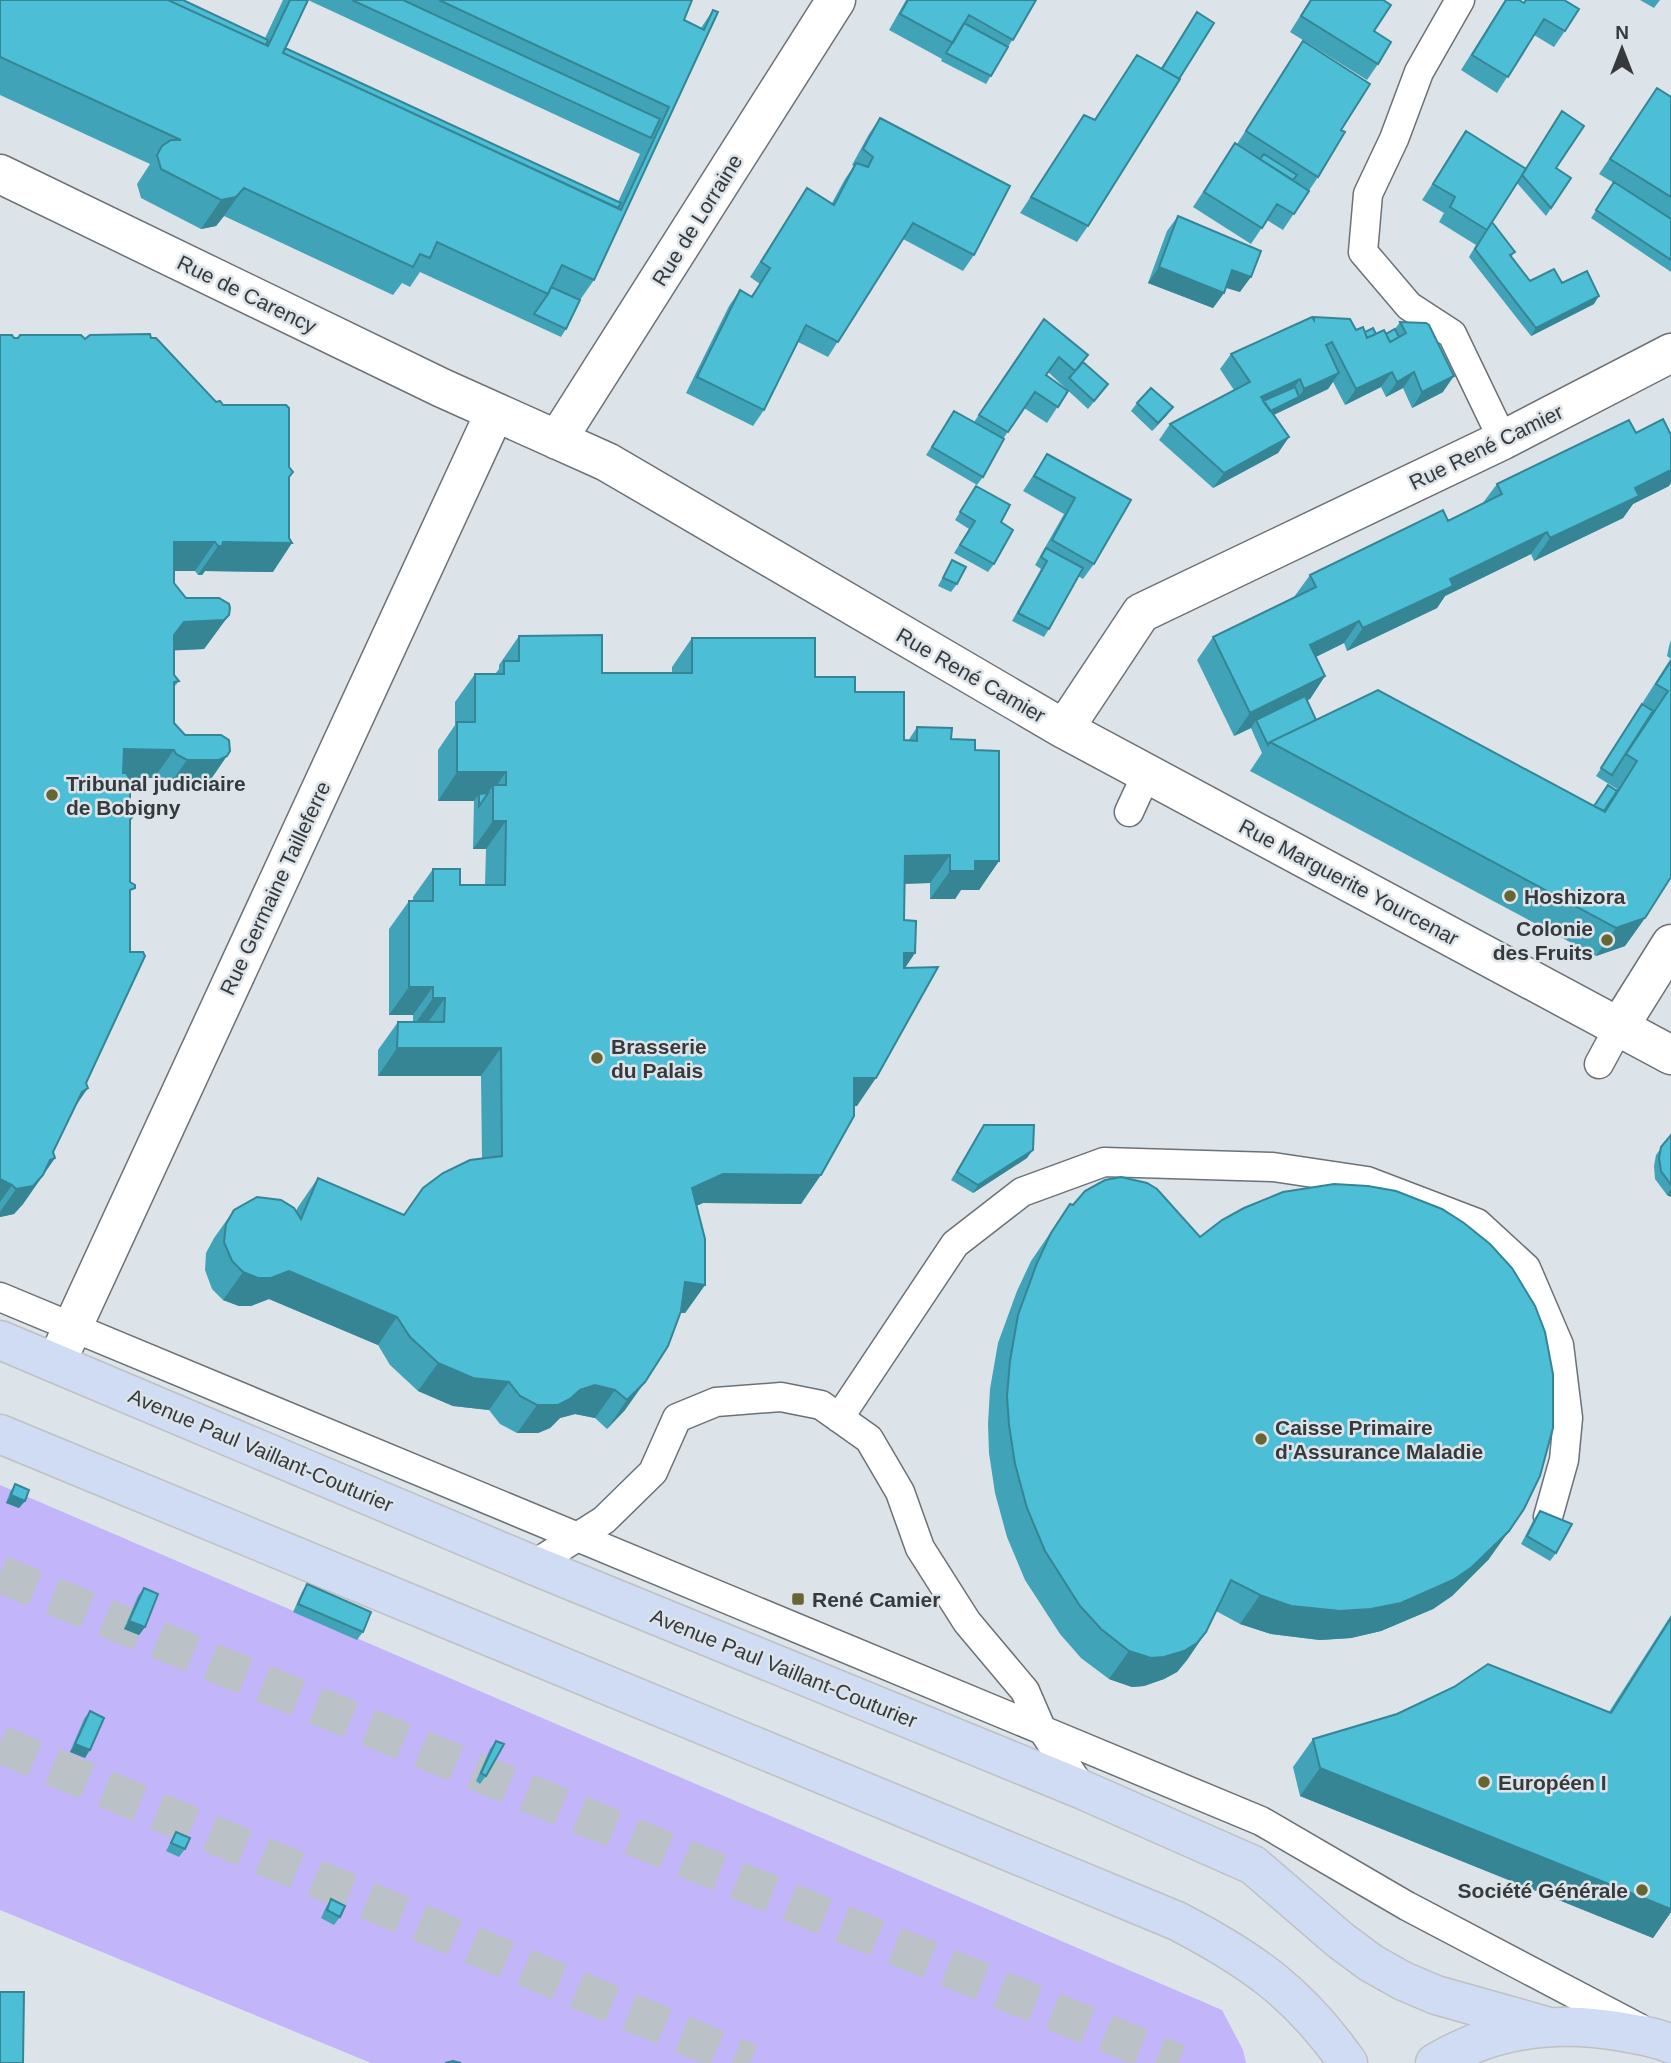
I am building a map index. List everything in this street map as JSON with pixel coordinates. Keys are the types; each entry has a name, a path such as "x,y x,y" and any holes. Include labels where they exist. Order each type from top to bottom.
{"main road":[{"name":"Avenue Paul Vaillant-Couturier","path":"0,1340 533,1565 1083,1790 1253,1865 1340,1940 1371,1963 1436,1995 1546,2026 1611,2030 1667,2040"},
{"path":"0,1434 1177,1921 1243,1958 1284,1990 1308,2013 1348,2063"},
{"name":"Avenue Paul Vaillant-Couturier","path":"1434,2063 1458,2049 1497,2035 1546,2026"}],"street":[{"name":"Rue de Lorraine","path":"557,440 836,0"},
{"name":"Rue de Carency","path":"0,174 495,412"},
{"name":"Rue René Camier","path":"495,412 607,462 1064,729 1142,613 1503,440 1671,353"},
{"name":"Rue Germaine Tailleferre","path":"56,1363 495,412"},
{"name":"Rue Marguerite Yourcenar","path":"1064,729 1671,1055"},
{"path":"1619,1027 1671,944"}],"lane":[{"path":"1460,0 1419,72 1394,139 1368,194 1363,252 1409,306 1452,334 1503,440"},
{"path":"1129,812 1147,774"},
{"path":"1600,1064 1619,1027"},
{"path":"839,1418 955,1244 1022,1192 1104,1162 1273,1167 1367,1181 1477,1223 1526,1268 1559,1345 1568,1419 1564,1460 1548,1517"},
{"name":"Avenue Paul Vaillant-Couturier","path":"0,1297 1261,1821 1407,1906 1667,2040"},
{"path":"533,1565 604,1520 653,1472 677,1419 716,1402 780,1397 821,1405 869,1439 900,1492 920,1548 967,1622 1025,1691 1041,1728 1083,1790"}],"shaded area":[{"path":"0,1485 1222,2010 1243,2050 1246,2063 371,2063 0,1910"}],"building":[{"path":"0,0 168,0 268,46 290,0 308,0 283,53 621,210 669,107 439,0 692,0 684,20 704,30 713,10 718,12 594,280 562,265 548,294 437,242 430,258 420,254 413,267 244,188 236,197 221,200 161,169 157,155 162,146 171,140 181,140 0,57"},
{"path":"168,0 183,0 268,40 266,45"},
{"path":"352,0 403,0 660,119 651,138"},
{"path":"908,0 1036,0 1013,40 969,15 953,43 900,14"},
{"path":"1311,0 1383,0 1391,5 1374,31 1391,42 1378,64 1301,16"},
{"path":"1506,0 1519,0 1524,3 1526,0 1564,0 1579,9 1565,31 1544,19 1508,77 1472,55"},
{"path":"1197,12 1214,23 1179,79 1162,69"},
{"path":"964,23 1008,47 991,76 946,53"},
{"path":"1303,41 1370,84 1341,130 1345,132 1318,177 1246,131"},
{"path":"285,48 621,203 618,208 283,53"},
{"path":"1137,55 1180,79 1088,226 1031,197 1084,115 1095,120"},
{"path":"1657,88 1671,97 1671,197 1610,159"},
{"path":"1562,111 1584,126 1556,168 1571,178 1551,208 1522,175"},
{"path":"880,118 1010,186 974,255 913,223 838,342 806,325 764,410 697,377 740,290 752,297 770,268 761,262 807,188 834,205 856,163 868,167 873,157 863,149"},
{"path":"1466,131 1526,169 1487,230 1450,207 1455,197 1433,184"},
{"path":"1235,143 1309,191 1294,214 1277,204 1262,228 1204,192"},
{"path":"1264,154 1297,175 1293,180 1260,159"},
{"path":"1614,182 1671,219 1671,260 1596,210"},
{"path":"1178,216 1261,251 1251,277 1232,270 1224,293 1159,267"},
{"path":"1492,222 1515,252 1510,255 1530,281 1554,269 1562,283 1587,271 1599,296 1536,328 1475,249"},
{"path":"551,287 580,300 566,329 534,314"},
{"path":"1312,317 1314,320 1314,317 1350,319 1356,330 1363,327 1367,338 1384,330 1390,342 1406,333 1400,322 1426,323 1454,376 1422,392 1414,372 1397,382 1392,372 1356,389 1332,342 1326,345 1339,373 1304,389 1300,379 1261,397 1289,437 1224,473 1170,424 1250,382 1231,354"},
{"path":"1044,319 1088,355 1075,371 1059,357 1046,375 1068,391 1058,407 1035,392 1008,432 979,415"},
{"path":"1373,328 1376,334 1367,338 1365,332"},
{"path":"1395,329 1399,337 1390,342 1386,334"},
{"name":"Tribunal judiciaire de Bobigny","path":"150,334 216,402 220,401 223,405 286,405 289,408 289,467 293,472 289,477 289,538 292,543 223,542 222,546 218,546 215,542 174,542 174,583 186,598 219,598 229,604 230,608 229,615 224,620 184,622 174,635 174,675 179,681 174,682 174,723 185,735 221,735 229,740 230,751 219,760 187,760 174,750 124,749 123,773 130,779 130,812 134,815 130,820 130,882 135,888 130,890 130,952 143,952 145,956 86,1083 88,1088 82,1092 53,1152 55,1158 50,1160 43,1175 33,1186 16,1189 0,1179 0,335 18,338 20,335 81,335 85,339 90,335"},
{"path":"1083,362 1108,384 1094,401 1069,378"},
{"path":"1295,387 1299,397 1270,411 1263,401"},
{"path":"1151,388 1173,407 1158,423 1137,403"},
{"path":"954,411 1004,439 983,477 932,447"},
{"path":"1663,419 1671,435 1671,470 1635,488 1639,496 1550,538 1547,532 1450,579 1453,586 1363,628 1359,621 1310,645 1325,676 1250,713 1213,637 1316,587 1310,575 1443,510 1448,521 1502,494 1497,484 1629,420 1636,433"},
{"path":"1047,454 1131,500 1094,564 1052,540 1075,498 1034,476"},
{"path":"976,486 1010,505 1001,522 1013,530 994,564 960,545 975,521 960,512"},
{"path":"1046,548 1083,568 1049,629 1018,613 1047,561 1041,557"},
{"path":"952,560 966,567 957,584 943,578"},
{"path":"602,635 602,673 692,673 692,638 815,638 815,677 855,677 855,692 904,692 904,740 917,741 917,727 952,728 951,739 975,740 975,750 999,751 999,861 975,861 975,871 950,871 950,855 905,856 904,920 916,923 915,953 904,953 904,968 938,967 876,1078 854,1078 854,1116 821,1175 723,1174 692,1188 705,1239 705,1285 685,1282 681,1311 668,1346 645,1382 627,1400 615,1390 595,1385 580,1390 558,1405 537,1405 520,1396 509,1382 473,1378 438,1363 410,1337 397,1317 289,1271 271,1278 258,1278 243,1272 232,1261 224,1242 226,1224 234,1210 257,1197 281,1200 294,1208 301,1219 318,1178 404,1215 423,1188 443,1173 470,1160 502,1156 501,1048 397,1048 398,1022 444,1022 445,998 433,998 433,987 409,987 409,901 433,901 433,869 460,869 460,885 505,885 506,821 493,821 493,785 506,785 506,772 457,772 457,722 475,722 475,674 504,674 504,661 519,661 519,636"},
{"path":"1671,661 1671,877 1645,918 1616,928 1270,742 1378,690 1605,812 1637,761 1626,754 1668,691 1656,684"},
{"path":"1305,696 1316,720 1268,745 1256,720"},
{"path":"1642,704 1653,711 1612,775 1601,768"},
{"path":"1608,785 1617,791 1604,811 1594,806"},
{"path":"488,793 479,806 479,794"},
{"path":"984,1125 1034,1125 1033,1150 978,1185 957,1172"},
{"path":"1671,1135 1671,1185 1661,1171 1659,1158 1661,1147"},
{"name":"Caisse Primaire d'Assurance Maladie","path":"1121,1177 1147,1183 1157,1189 1200,1237 1244,1208 1283,1192 1334,1184 1396,1191 1442,1209 1490,1244 1512,1268 1535,1306 1545,1332 1553,1374 1553,1428 1540,1476 1524,1509 1509,1531 1472,1567 1453,1580 1401,1603 1340,1611 1291,1606 1260,1595 1231,1580 1206,1632 1197,1643 1184,1651 1151,1658 1129,1651 1101,1629 1080,1606 1045,1551 1027,1508 1015,1464 1007,1396 1018,1315 1051,1233 1070,1204 1073,1205 1085,1191 1105,1180"},
{"path":"15,1484 29,1490 25,1501 11,1495"},
{"path":"1540,1511 1572,1524 1556,1553 1527,1536"},
{"path":"307,1584 371,1612 363,1632 298,1604"},
{"path":"144,1588 158,1594 145,1627 129,1621"},
{"name":"Européen I","path":"1671,1618 1671,1909 1320,1768 1313,1739 1397,1714 1454,1687 1488,1664 1611,1713"},
{"path":"90,1711 104,1718 90,1750 75,1744"},
{"path":"496,1741 504,1744 486,1776 481,1773"},
{"path":"176,1832 190,1838 185,1849 171,1843"},
{"path":"331,1899 345,1906 340,1917 327,1910"},
{"path":"0,1992 24,1992 23,2063 0,2063"}],"tunnel":[{"path":"0,1574 1178,2063"},
{"path":"0,1744 750,2063"}],"place":[{"name":"Tribunal judiciaire de Bobigny","path":"52,795"},
{"name":"Hoshizora","path":"1510,896"},
{"name":"Colonie des Fruits","path":"1607,940"},
{"name":"Brasserie du Palais","path":"597,1058"},
{"name":"Caisse Primaire d'Assurance Maladie","path":"1261,1439"},
{"name":"René Camier","path":"798,1599"},
{"name":"Européen I","path":"1484,1782"},
{"name":"Société Générale","path":"1642,1890"}]}
